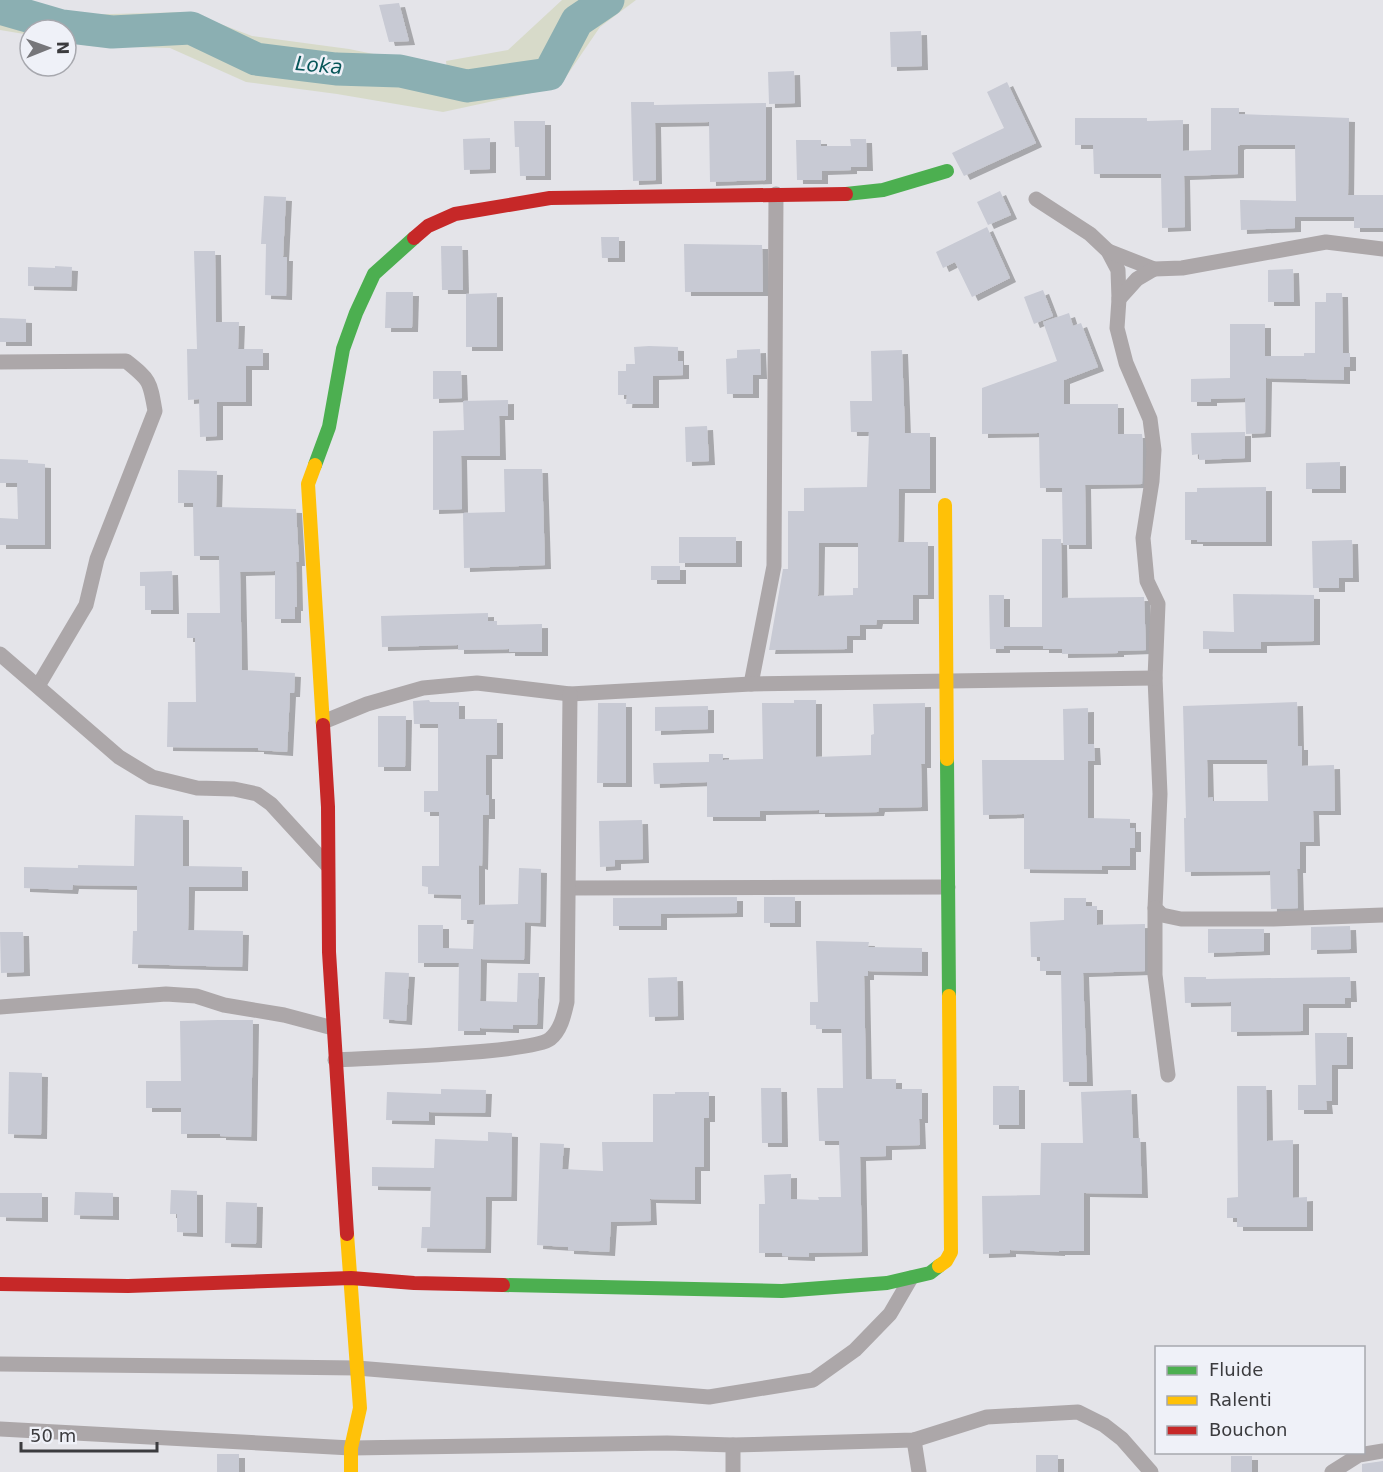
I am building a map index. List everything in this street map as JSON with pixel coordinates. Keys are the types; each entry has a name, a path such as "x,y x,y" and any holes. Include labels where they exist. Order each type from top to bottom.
{"street":[{"path":"351,1472 351,1448 360,1408 333,1029 327,865 328,807 308,484 329,427 343,349 356,313 374,274 428,226 455,214 550,198 845,194 884,190 947,171"},
{"path":"751,684 774,566 777,194"},
{"path":"1036,199 1090,234 1108,251 1118,270 1117,328 1126,363 1149,419 1154,450 1152,481 1143,538 1147,581 1158,604 1155,678 1160,794 1155,908 1155,975 1168,1075"},
{"path":"1108,251 1154,269 1182,268 1326,242 1383,249"},
{"path":"1119,298 1137,279 1154,269"},
{"path":"0,362 126,361 142,374 151,386 155,411 97,559 86,605 38,686"},
{"path":"0,1284 128,1286 351,1278 414,1283 782,1291 887,1283 930,1274 950,1257 951,1252 945,505"},
{"path":"0,654 119,757 152,777 197,788 234,789 257,794 271,804 327,865"},
{"path":"323,722 367,704 423,688 477,683 570,694 751,684 1155,678"},
{"path":"335,1060 517,1048 549,1040 562,1023 567,1002 570,694"},
{"path":"569,888 948,887"},
{"path":"1155,908 1162,915 1180,919 1273,919 1383,915"},
{"path":"0,1007 166,994 196,996 224,1005 284,1015 333,1029"},
{"path":"0,1364 357,1368 709,1397 813,1380 855,1350 890,1314 911,1278"},
{"path":"0,1429 351,1448 666,1443 733,1445 914,1440 987,1417 1078,1412 1104,1425 1122,1438 1151,1472"},
{"path":"914,1440 919,1472"},
{"path":"733,1445 733,1472"},
{"path":"1332,1472 1359,1455 1383,1451"}],"green space":[{"path":"0,0 22,0 73,15 189,12 252,36 349,49 447,69 446,61 508,50 562,0 636,0 600,27 559,87 443,112 337,94 246,82 170,48 78,44 78,18 18,18 18,33 0,30"}],"building":[{"path":"399,3 409,41 389,42 379,5"},
{"path":"921,31 922,66 891,67 890,32"},
{"path":"794,71 795,103 769,104 768,72"},
{"path":"1007,82 1036,143 964,176 952,153 1004,128 987,92"},
{"path":"631,102 654,102 654,105 766,103 766,180 710,182 709,122 655,123 656,180 633,181"},
{"path":"1211,108 1239,108 1239,114 1349,118 1348,195 1383,195 1383,228 1354,228 1354,217 1295,217 1295,228 1241,230 1240,200 1296,201 1295,145 1240,145 1238,146 1238,174 1184,176 1185,227 1162,228 1161,174 1094,174 1093,145 1075,145 1075,118 1147,118 1147,121 1183,120 1183,151 1211,150"},
{"path":"514,121 545,121 545,176 520,176 519,147 515,147"},
{"path":"490,138 490,169 464,170 463,139"},
{"path":"850,139 866,139 867,167 822,171 822,180 797,180 796,140 821,140 821,146 851,146"},
{"path":"1000,191 1011,215 988,225 977,202"},
{"path":"264,196 286,197 283,257 287,257 286,296 265,295 266,244 261,244"},
{"path":"987,227 1010,278 972,297 955,262 943,268 936,252"},
{"path":"601,237 619,237 619,258 602,258"},
{"path":"684,244 762,245 763,292 685,292"},
{"path":"441,246 462,246 463,290 442,290"},
{"path":"194,251 215,251 216,322 239,322 238,349 263,349 263,366 246,366 246,402 217,402 217,436 200,437 199,399 188,400 187,349 197,349"},
{"path":"55,266 72,267 71,287 28,286 28,267 55,268"},
{"path":"1293,269 1294,302 1268,302 1268,270"},
{"path":"1043,290 1053,316 1034,324 1024,297"},
{"path":"386,292 413,292 412,328 385,328"},
{"path":"497,293 497,347 466,347 466,294"},
{"path":"1326,293 1342,293 1343,353 1350,353 1350,367 1344,367 1344,380 1266,378 1265,433 1246,434 1245,398 1191,402 1191,379 1230,378 1230,324 1265,324 1265,356 1304,356 1304,353 1315,353 1315,302 1326,302"},
{"path":"1069,313 1073,326 1081,323 1098,367 1064,380 1064,404 1118,404 1118,434 1142,434 1143,443 1142,484 1085,485 1086,545 1063,545 1062,488 1040,488 1039,433 982,434 982,388 1057,361 1043,322"},
{"path":"0,318 26,319 26,342 0,342"},
{"path":"634,347 678,347 678,361 683,361 683,375 653,376 653,404 626,404 627,395 618,395 618,371 626,371 626,364 635,364"},
{"path":"760,349 761,375 753,375 753,394 727,394 726,359 737,358 737,350"},
{"path":"902,350 905,433 930,433 930,489 899,489 898,542 928,542 928,595 913,595 913,620 877,620 876,625 860,625 860,636 847,636 847,649 769,650 783,569 788,569 788,511 804,511 804,488 867,487 869,432 851,432 850,401 872,401 871,351","holes":["819,543 858,543 858,588 853,588 853,595 818,596"]},
{"path":"433,371 461,371 462,398 433,399"},
{"path":"508,400 508,416 499,416 500,456 461,456 462,509 433,510 433,431 464,430 463,401"},
{"path":"707,426 709,461 686,462 685,427"},
{"path":"1245,432 1245,458 1199,460 1199,454 1192,455 1191,433"},
{"path":"0,459 28,460 28,463 45,464 45,545 0,545 0,518 18,519 17,483 0,483"},
{"path":"1340,462 1340,489 1306,489 1306,463"},
{"path":"504,469 542,469 545,565 464,568 463,513 505,512"},
{"path":"178,470 217,471 216,507 296,509 299,562 296,562 295,619 275,619 275,571 240,572 242,670 295,673 294,693 290,693 287,752 258,750 258,748 167,747 168,702 196,702 195,638 187,638 187,613 220,613 219,556 194,556 193,503 178,503"},
{"path":"1266,487 1266,542 1185,540 1185,492 1197,492 1197,488"},
{"path":"679,537 736,537 736,563 679,563"},
{"path":"1042,539 1061,539 1062,598 1144,597 1146,650 1062,654 1062,649 1043,649 1043,646 1004,646 1004,649 990,649 989,595 1004,595 1004,627 1042,627"},
{"path":"1352,540 1353,578 1339,578 1339,588 1313,588 1312,541"},
{"path":"651,566 680,566 680,580 651,580"},
{"path":"172,571 173,610 145,610 145,586 140,586 140,572"},
{"path":"1233,594 1314,595 1314,641 1261,642 1261,649 1203,649 1203,631 1234,632"},
{"path":"488,613 488,621 497,621 497,625 542,624 542,652 509,652 509,649 458,650 458,645 382,647 381,616"},
{"path":"429,700 430,702 459,702 459,719 497,719 497,755 486,755 486,795 489,795 489,815 483,815 479,905 518,904 519,868 541,869 540,923 525,922 524,960 481,959 480,1001 517,1002 518,973 539,973 537,1025 513,1025 513,1029 480,1028 480,1031 458,1031 459,963 418,963 418,925 443,925 443,948 473,949 474,920 461,920 461,895 428,894 428,887 422,886 422,866 439,866 439,812 424,812 424,791 438,791 438,724 414,724 413,701"},
{"path":"794,700 816,700 816,757 871,755 871,735 874,734 873,704 925,703 925,764 921,764 922,807 879,808 878,812 760,811 760,817 707,817 707,782 654,784 653,763 709,762 709,754 723,754 723,760 763,759 762,703 794,703"},
{"path":"1297,702 1298,746 1302,746 1302,766 1334,765 1335,811 1313,811 1314,842 1300,842 1300,869 1297,869 1298,908 1271,909 1270,871 1185,872 1183,706","holes":["1207,760 1267,760 1268,801 1213,801 1213,797 1208,798"]},
{"path":"598,703 626,703 626,783 597,783"},
{"path":"708,706 708,729 655,731 655,707"},
{"path":"1088,708 1088,744 1094,744 1095,761 1088,761 1088,818 1130,819 1130,828 1135,828 1135,848 1130,848 1130,866 1102,866 1102,870 1024,869 1024,814 983,815 982,760 1064,760 1063,709"},
{"path":"378,716 406,716 405,767 378,767"},
{"path":"135,815 183,816 183,866 242,867 242,887 189,887 188,930 243,931 242,967 132,964 133,931 137,931 137,886 73,885 72,890 24,888 24,867 134,866"},
{"path":"642,820 643,859 615,860 615,866 600,867 599,821"},
{"path":"737,897 737,913 661,914 661,926 613,926 613,898"},
{"path":"764,897 795,897 795,923 764,923"},
{"path":"1064,898 1086,898 1086,906 1097,906 1097,925 1145,924 1145,971 1083,973 1087,1082 1063,1082 1061,971 1040,971 1040,957 1031,957 1030,922 1064,920"},
{"path":"1350,926 1351,949 1311,950 1311,927"},
{"path":"1208,929 1264,929 1264,951 1208,953"},
{"path":"0,932 23,932 24,972 1,973"},
{"path":"816,941 869,942 868,947 922,948 922,972 868,971 868,976 864,976 866,1079 896,1079 896,1089 922,1089 922,1119 919,1119 920,1145 886,1146 886,1156 860,1157 862,1252 809,1253 809,1257 782,1256 782,1253 759,1253 759,1204 765,1204 764,1175 791,1174 791,1199 819,1200 818,1197 841,1197 839,1141 819,1141 817,1088 843,1088 842,1034 841,1029 816,1029 816,1025 810,1025 810,1002 818,1002"},
{"path":"385,972 409,973 406,1021 383,1019"},
{"path":"677,977 678,1016 649,1017 648,978"},
{"path":"1184,977 1206,977 1206,979 1350,977 1351,998 1345,998 1345,1004 1303,1004 1303,1031 1231,1032 1231,1002 1185,1003"},
{"path":"253,1020 251,1137 181,1134 181,1108 146,1108 146,1081 181,1081 180,1021"},
{"path":"1315,1033 1347,1033 1347,1065 1332,1065 1332,1101 1326,1101 1327,1110 1298,1110 1298,1085 1316,1085"},
{"path":"9,1072 42,1073 41,1135 8,1134"},
{"path":"993,1086 1019,1086 1019,1125 993,1125"},
{"path":"1237,1086 1266,1086 1267,1141 1293,1140 1293,1198 1307,1197 1307,1227 1237,1227 1237,1218 1227,1218 1227,1198 1238,1197"},
{"path":"761,1088 781,1088 782,1143 762,1143"},
{"path":"441,1089 486,1090 485,1113 429,1112 429,1121 386,1120 387,1092 441,1094"},
{"path":"1131,1090 1133,1138 1140,1138 1142,1194 1084,1193 1084,1251 1010,1250 1010,1253 983,1254 982,1196 1040,1195 1041,1143 1083,1143 1081,1092"},
{"path":"675,1092 709,1092 709,1118 704,1118 704,1167 695,1167 695,1200 650,1199 651,1221 611,1222 609,1252 568,1250 568,1247 537,1245 540,1143 564,1144 562,1169 603,1171 602,1142 653,1142 653,1094 675,1094"},
{"path":"488,1132 512,1133 511,1197 486,1197 485,1249 421,1248 422,1227 430,1227 431,1187 372,1186 372,1167 434,1168 435,1139 488,1141"},
{"path":"171,1190 197,1191 197,1233 177,1232 177,1214 170,1214"},
{"path":"75,1192 113,1193 113,1216 74,1215"},
{"path":"0,1193 42,1193 42,1218 0,1217"},
{"path":"226,1202 257,1203 256,1244 225,1243"},
{"path":"217,1454 239,1454 239,1472 217,1472"},
{"path":"1036,1455 1058,1455 1058,1472 1036,1472"},
{"path":"1231,1456 1252,1456 1252,1472 1231,1472"},
{"path":"1383,1461 1383,1472 1362,1472 1362,1464"}],"waterway":[{"name":"Loka","path":"0,8 62,26 112,32 191,28 256,59 336,69 400,71 467,86 549,74 577,21 608,0"}],"traffic: fast":[{"path":"846,194 883,190 947,171"},
{"path":"315,465 329,427 343,349 356,313 374,274 414,238"},
{"path":"947,759 949,996"},
{"path":"503,1285 782,1291 887,1283 930,1273 939,1266"}],"traffic: slow":[{"path":"315,465 308,484 323,725"},
{"path":"945,505 947,759"},
{"path":"939,1266 946,1261 951,1252 949,996"},
{"path":"347,1234 360,1408 351,1448 351,1472"}],"traffic: jam":[{"path":"414,238 428,226 455,214 550,198 846,194"},
{"path":"323,725 328,807 329,952 347,1234"},
{"path":"0,1284 128,1286 351,1278 414,1283 503,1285"}]}
